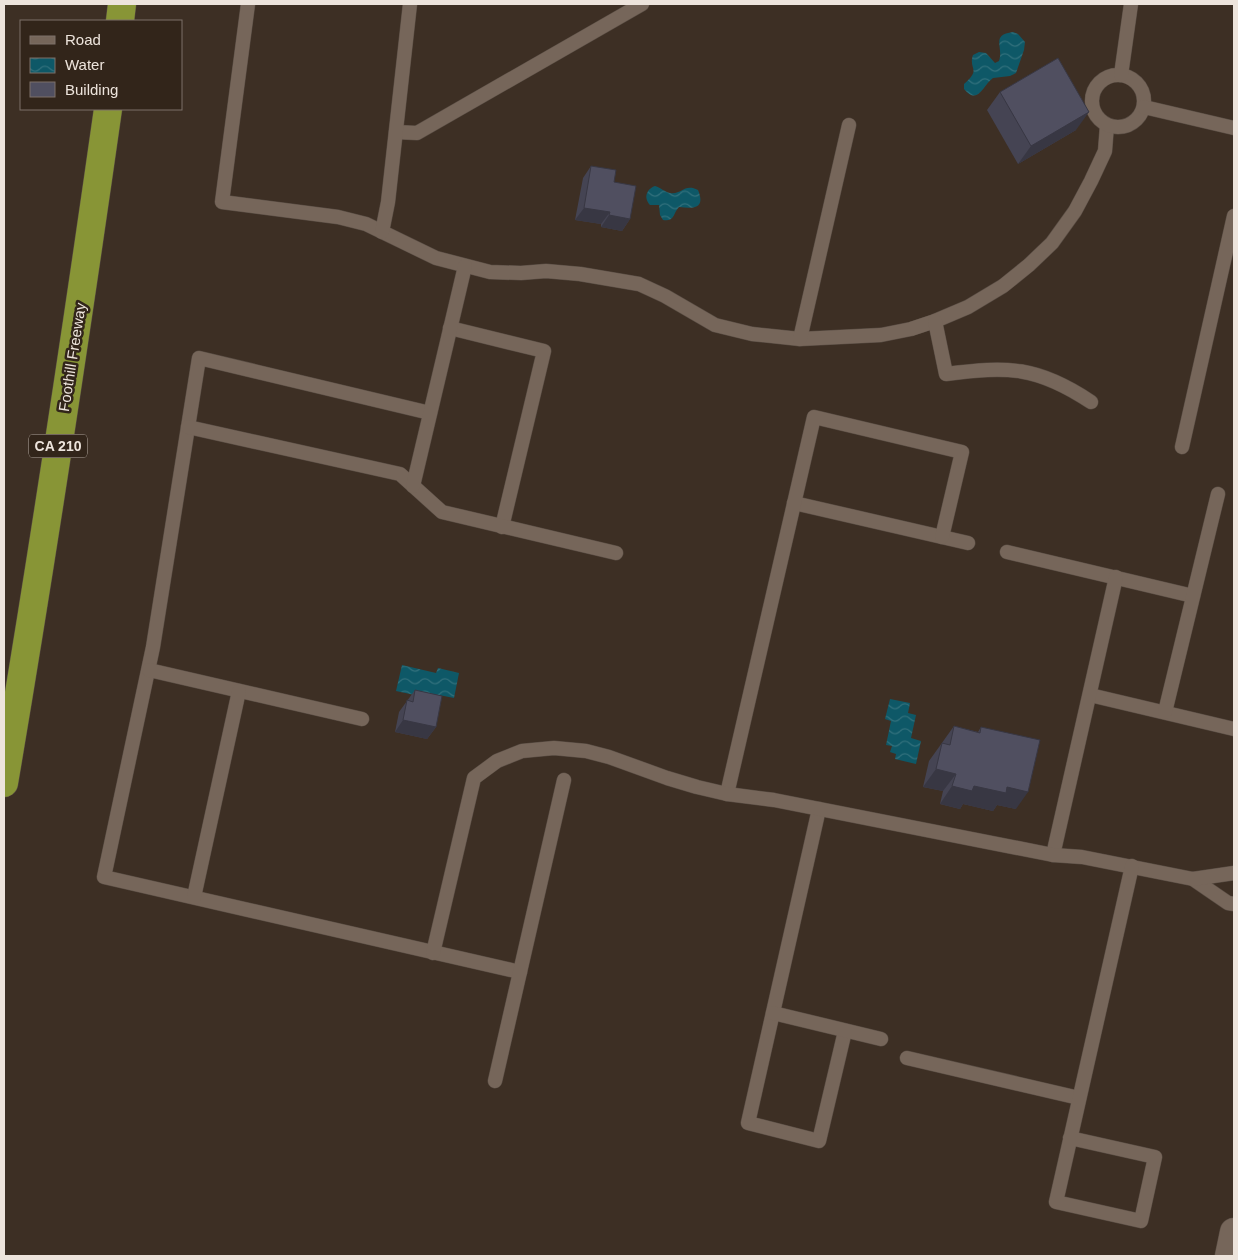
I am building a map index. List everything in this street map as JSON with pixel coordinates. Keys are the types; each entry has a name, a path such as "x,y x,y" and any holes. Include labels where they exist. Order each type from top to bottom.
{"highway":[{"path":"120,20 122,4"},
{"name":"Foothill Freeway","path":"4,783 39,576 108,110"}],"street":[{"path":"1229,1256 1234,1232"}],"lane":[{"path":"248,4 222,202 338,217 366,224 436,258 490,272 521,273 546,271 580,274 639,284 665,296 715,325 752,334 800,339 881,335 911,329 968,307 1003,286 1052,243 1092,181 1105,151 1107,126"},
{"path":"382,232 388,202 410,4"},
{"path":"1121,75 1131,4"},
{"path":"396,132 417,133 634,6"},
{"path":"1121,75 1131,78 1140,86 1144,95 1144,107 1141,116 1126,127 1116,128 1107,126 1100,121 1094,112 1092,102 1094,90 1101,81 1110,76 1121,75"},
{"path":"1144,107 1234,128"},
{"path":"800,339 849,125"},
{"path":"1182,447 1234,216"},
{"path":"412,486 464,266"},
{"path":"935,321 946,374 1000,368 1022,371 1041,375 1061,384 1091,402"},
{"path":"450,328 544,351 502,526"},
{"path":"430,413 199,358 149,670 104,877 520,972"},
{"path":"727,794 814,417 962,452 942,537"},
{"path":"188,427 400,474 442,512 616,554"},
{"path":"1165,712 1218,494"},
{"path":"794,503 968,543"},
{"path":"1007,552 1193,596"},
{"path":"1053,855 1116,578"},
{"path":"149,670 362,719"},
{"path":"194,897 239,691"},
{"path":"1090,695 1234,728"},
{"path":"433,953 474,778 497,761 522,750 554,748 609,756 667,778 727,794 774,800 1053,855 1082,857 1193,879 1234,873"},
{"path":"495,1081 564,780"},
{"path":"819,809 748,1124 819,1141 845,1031"},
{"path":"1070,1138 1155,1157 1141,1221 1056,1202 1070,1138 1079,1098 1132,866"},
{"path":"1193,879 1228,903 1234,904"},
{"path":"773,1014 881,1039"},
{"path":"907,1058 1079,1098"}],"water":[{"path":"1013,32 1018,34 1025,42 1016,73 1010,76 993,78 977,95 969,94 964,89 964,84 973,72 973,55 979,52 986,53 995,63 999,61 1000,39 1002,36"},
{"path":"655,186 670,193 686,188 698,190 700,196 699,204 693,208 679,207 670,220 663,220 660,215 659,205 650,205 646,196 648,191"},
{"path":"402,665 436,673 438,668 459,673 454,698 439,695 438,700 396,691"},
{"path":"890,699 910,703 908,713 916,715 911,738 921,741 916,764 895,759 896,754 890,752 892,746 886,745 891,721 885,719"}],"building":[{"path":"1058,58 1089,112 1031,146 1000,92"},
{"path":"591,166 616,170 614,182 636,186 630,219 609,215 610,212 584,208"},
{"path":"415,690 442,696 436,727 403,720 407,700 413,702"},
{"path":"954,726 980,733 981,727 1040,740 1028,792 1007,787 1006,793 974,786 972,791 952,786 956,774 936,769 942,743 950,745"}]}
